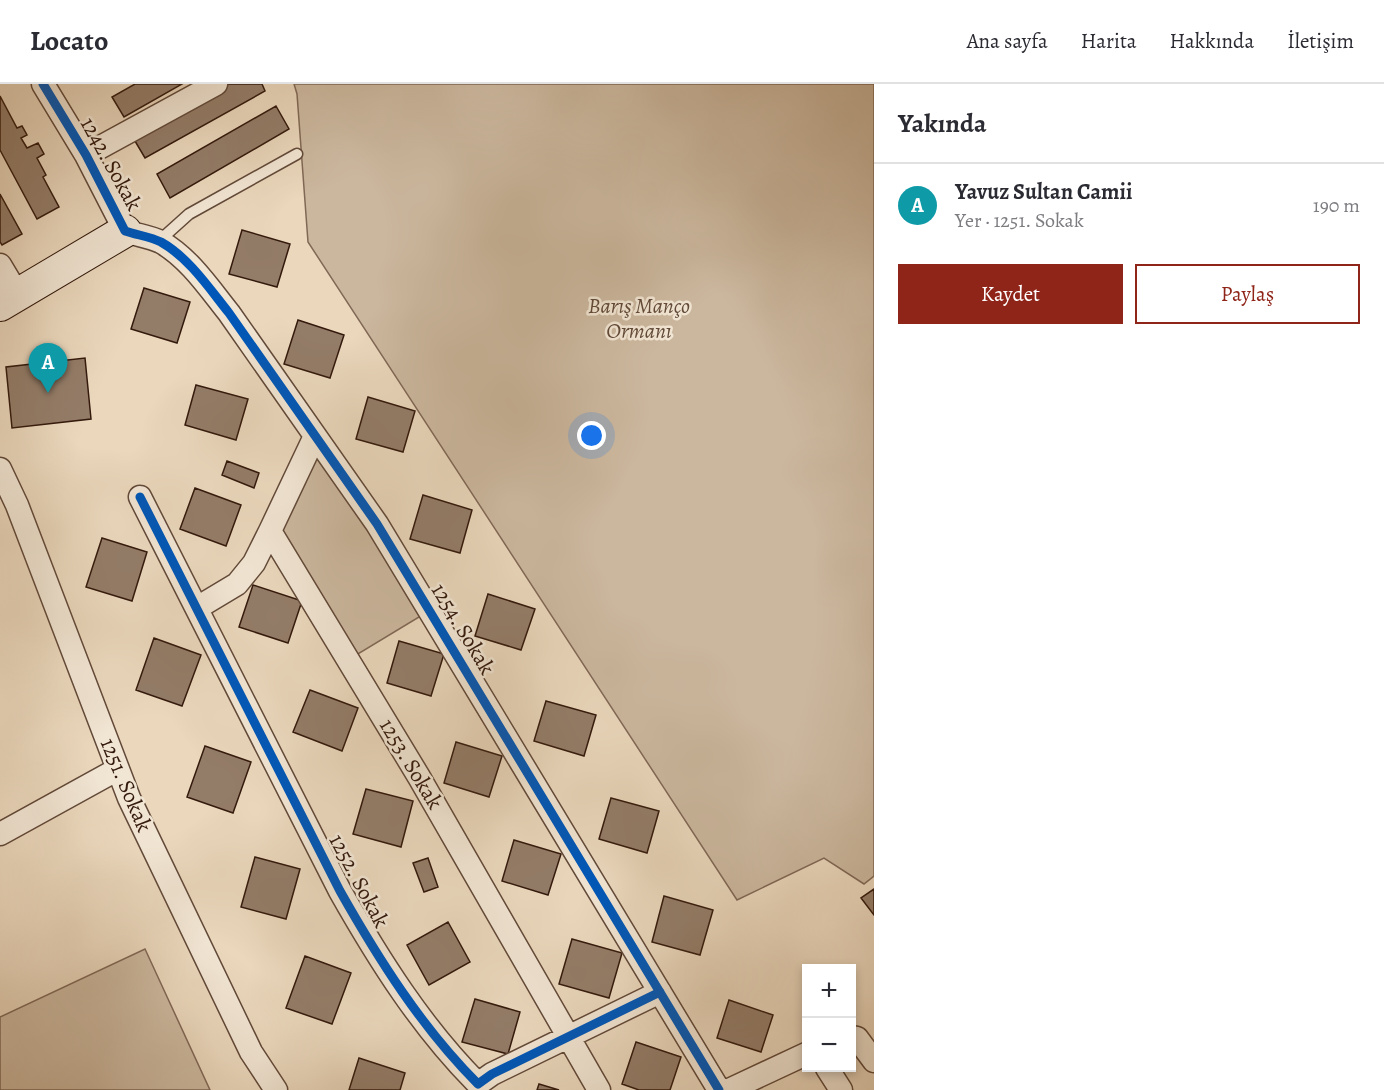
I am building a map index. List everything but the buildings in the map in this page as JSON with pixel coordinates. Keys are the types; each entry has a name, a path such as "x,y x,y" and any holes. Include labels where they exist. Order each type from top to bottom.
{"main road":[{"path":"9,300 125,231"}],"street":[{"name":"1242. Sokak","path":"43,84 86,155 125,231"},
{"path":"86,155 216,84"},
{"name":"1254. Sokak","path":"125,231 159,241 174,251 202,279 229,313 377,524 719,1090"},
{"path":"0,265 9,300"},
{"path":"197,608 237,584 254,563 315,436"},
{"name":"1251. Sokak","path":"0,469 17,505 129,798 251,1052 276,1090"},
{"name":"1252. Sokak","path":"140,497 365,936 434,1035 480,1087 492,1074 660,992"},
{"name":"1253. Sokak","path":"270,531 419,777 599,1090"},
{"path":"0,834 118,769"},
{"path":"856,1038 874,1061"},
{"path":"729,1090 802,1056"},
{"path":"830,1072 841,1090"}],"lane":[{"path":"159,241 189,214 297,154"}],"green space":[{"name":"Barış Manço Ormanı","path":"294,84 874,84 874,876 864,884 824,858 737,900 308,242 297,94"},
{"path":"315,436 429,611 348,660 271,531"},
{"path":"145,949 210,1090 0,1090 0,1017"}],"cycle path":[{"path":"43,84 86,155 125,231 161,242 181,256 198,274 229,313 377,524 719,1090"},
{"path":"140,497 340,891 386,968 420,1017 478,1084 492,1074 660,992"}],"place":[{"name":"Yavuz Sultan Camii","path":"48,393"}]}
